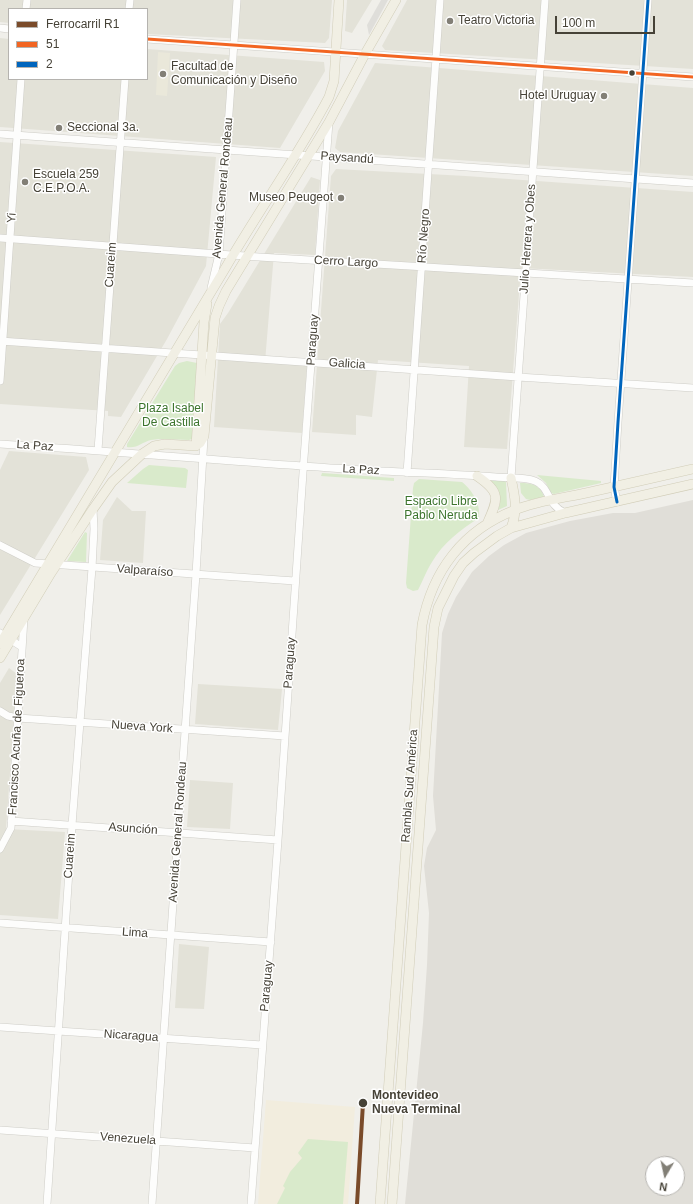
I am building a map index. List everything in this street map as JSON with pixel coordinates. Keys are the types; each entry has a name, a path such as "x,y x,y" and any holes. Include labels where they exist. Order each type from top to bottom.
{"main road":[{"path":"4,638 24,617 114,452 176,353 233,255 329,97 334,81 339,0"},
{"name":"Avenida General Rondeau","path":"204,436 215,318 219,306 247,256 329,122 396,0"},
{"name":"Avenida General Rondeau","path":"196,446 201,354 204,322 209,296"},
{"path":"0,658 4,638 53,564 112,482 142,454 158,445 196,446 200,443 204,436"},
{"name":"Rambla Sud América","path":"380,1204 422,625 425,608 435,582 452,554 466,540 499,517 516,510 550,501 693,469"},
{"path":"477,476 493,489 495,495 495,508 487,524"},
{"path":"511,478 516,510 511,528"},
{"name":"Rambla Sud América","path":"392,1204 434,627 438,608 454,576 464,563 488,541 511,528 565,513 693,484"}],"street":[{"name":"Avenida General Rondeau","path":"209,296 219,254 237,0"},
{"name":"Río Negro","path":"408,473 440,0"},
{"name":"Julio Herrera y Obes","path":"511,478 545,0"},
{"path":"617,502 614,487 648,0"},
{"path":"148,39 693,78"},
{"name":"Yi","path":"0,381 1,341 18,135 21,80"},
{"name":"Cuareim","path":"98,450 124,80"},
{"name":"Paraguay","path":"251,1204 329,122"},
{"name":"Paysandú","path":"0,134 693,183"},
{"name":"Cerro Largo","path":"0,238 319,261 693,283"},
{"name":"Galicia","path":"1,341 693,388"},
{"name":"Avenida General Rondeau","path":"152,1204 196,574 204,436"},
{"name":"La Paz","path":"0,444 98,450 303,467 533,480 544,488 550,501 558,510 565,513"},
{"name":"Avenida General Rondeau","path":"196,446 202,459"},
{"name":"Cuareim","path":"47,1204 72,825 92,568 94,529 93,509"},
{"name":"Valparaíso","path":"0,545 31,561 53,564 92,568 295,581"},
{"name":"Francisco Acuña de Figueroa","path":"0,849 11,828 24,617"},
{"name":"Francisco Acuña de Figueroa","path":"4,638 22,648"},
{"name":"Nueva York","path":"0,711 8,716 18,718 285,736"},
{"name":"Asunción","path":"11,821 278,840"},
{"name":"Lima","path":"0,923 271,942"},
{"name":"Nicaragua","path":"0,1027 262,1045"},
{"name":"Venezuela","path":"0,1130 255,1148"}],"shaded area":[{"path":"0,0 332,0 329,38 325,43 148,34 148,8 8,8 8,23 0,22"},
{"path":"347,0 372,0 352,33 345,31"},
{"path":"381,0 388,0 369,35 367,25"},
{"path":"407,0 693,0 693,69 385,50 382,46"},
{"path":"0,38 8,39 8,80 148,80 148,49 324,62 325,71 280,148 0,127"},
{"name":"Facultad de Comunicación y Diseño","path":"158,52 170,53 167,96 156,95"},
{"path":"375,63 693,88 693,176 340,152 335,148 338,131"},
{"path":"0,142 216,157 206,266 167,339 121,417 108,416 108,411 0,404"},
{"path":"336,169 466,176 693,192 693,277 521,268 507,449 464,447 469,366 378,360 372,417 356,415 356,435 312,432 331,176"},
{"path":"311,177 320,180 315,255 274,253 265,362 307,365 302,433 214,427 220,324"},
{"path":"9,451 86,457 89,470 0,615 0,470"},
{"path":"117,497 132,511 146,511 143,563 100,560 103,520"},
{"path":"693,500 693,1204 405,1204 423,1023 427,965 429,913 424,866 427,848 436,830 433,796 442,633 448,614 456,597 472,572 489,556 504,545 526,533 570,521 613,513 635,513"},
{"path":"9,668 17,674 6,829 65,832 58,919 0,915 0,683"},
{"path":"198,684 282,689 278,730 195,724"},
{"path":"190,780 233,783 230,829 187,827"},
{"path":"179,944 209,947 204,1009 175,1008"},
{"path":"266,1100 355,1107 348,1204 258,1204"}],"green space":[{"name":"Plaza Isabel De Castilla","path":"187,361 197,363 192,439 156,439 134,447 127,447 127,444 175,366 179,363"},
{"path":"149,465 185,468 188,470 186,488 127,483"},
{"path":"322,473 394,478 394,481 321,476"},
{"path":"537,475 601,481 601,483 554,494 551,493 546,483"},
{"name":"Espacio Libre Pablo Neruda","path":"419,479 462,482 475,498 479,508 479,518 465,527 441,549 430,565 418,590 413,591 407,588 406,583 413,488 414,483"},
{"path":"489,480 506,482 507,506 498,510 500,497 498,490"},
{"path":"520,483 538,487 543,493 544,497 530,500 526,499 521,493"},
{"path":"85,532 87,533 86,562 67,561"},
{"path":"308,1139 348,1142 343,1204 277,1204 285,1188 283,1186 290,1172 302,1158 298,1153"}],"rail line":[{"name":"R1","path":"357,1204 363,1103"}],"transit line":[{"name":"2","path":"617,502 614,487 618,422 648,0"},
{"name":"51","path":"148,39 693,77"}],"place":[{"name":"Teatro Victoria","path":"450,21"},
{"name":"Facultad de Comunicación y Diseño","path":"163,74"},
{"name":"Hotel Uruguay","path":"604,96"},
{"name":"Seccional 3a.","path":"59,128"},
{"name":"Escuela 259 C.E.P.O.A.","path":"25,182"},
{"name":"Museo Peugeot","path":"341,198"},
{"name":"Montevideo Nueva Terminal","path":"363,1103"}]}
